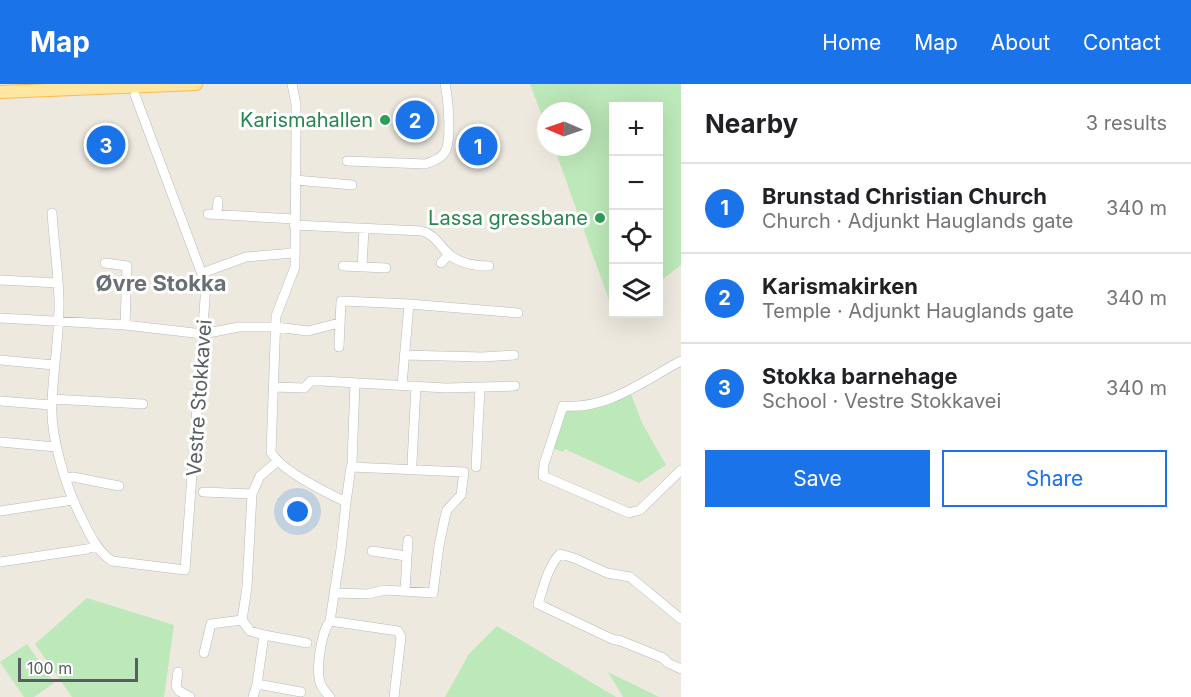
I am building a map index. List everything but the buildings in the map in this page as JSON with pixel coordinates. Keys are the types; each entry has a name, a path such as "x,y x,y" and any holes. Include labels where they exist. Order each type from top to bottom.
{"main road":[{"path":"0,92 124,85 196,84"}],"street":[{"path":"292,84 296,104"},
{"path":"300,84 296,104 293,276 279,307 276,327 271,445 274,457 278,461 329,495 346,502"},
{"path":"346,161 425,164 433,162 446,151 448,143 445,84"},
{"name":"Vestre Stokkavei","path":"96,546 112,561 185,570 206,285 135,95"},
{"path":"295,180 351,185"},
{"path":"218,201 213,214 364,229 422,231 436,238 449,254 466,263 489,266"},
{"path":"0,562 96,546 73,501 56,447 52,426 59,274 52,213"},
{"path":"362,267 364,229"},
{"path":"202,273 246,257 294,253"},
{"path":"441,263 449,254"},
{"path":"105,263 127,266 125,326"},
{"path":"343,266 386,268"},
{"path":"0,280 58,283"},
{"path":"339,347 341,301 518,313"},
{"path":"402,385 409,304"},
{"path":"0,318 125,326 203,334 238,327 276,327 308,331 339,323"},
{"path":"404,355 482,357 514,355"},
{"path":"0,360 54,365"},
{"path":"681,361 602,403 583,407 563,406 544,464 543,476 629,513 640,510 681,470"},
{"path":"274,387 304,388 311,381 480,388 515,386"},
{"path":"352,462 356,384"},
{"path":"412,463 416,386"},
{"path":"476,467 480,388"},
{"path":"0,401 143,404"},
{"path":"0,442 56,447"},
{"path":"278,461 260,476 252,494 247,587 242,620 250,631 307,643"},
{"path":"330,697 322,687 318,674 322,644 326,627 330,621 335,593 351,467 464,472 460,495 447,510 445,517 434,590 430,594 385,590 368,594 335,593"},
{"path":"66,478 73,477 119,486"},
{"path":"203,492 252,494"},
{"path":"0,511 73,501"},
{"path":"405,591 408,540"},
{"path":"372,551 406,556"},
{"path":"681,619 630,577 607,573 565,554 560,554 554,560 546,576 538,604 612,639 663,658 681,669"},
{"path":"204,653 211,624 242,620"},
{"path":"330,621 398,631 401,637 394,697"},
{"path":"253,697 264,635"},
{"path":"178,672 176,686 179,691 189,697"},
{"path":"257,684 301,692"}],"green space":[{"path":"530,84 681,84 681,265 663,279 663,102 609,102 609,300 557,156 591,156 591,102 537,102"},
{"path":"631,394 642,423 666,465 639,483 565,449 563,452 552,448 563,413 585,410"},
{"path":"87,598 174,625 164,697 72,697 35,644"},
{"path":"497,626 616,697 445,697 469,654"},
{"path":"27,644 54,683 34,697 24,697 0,662"},
{"path":"608,672 659,697 623,697"}],"place":[{"name":"Karismahallen","path":"385,120"},
{"name":"Karismakirken","path":"415,120"},
{"name":"Stokka barnehage","path":"106,145"},
{"name":"Brunstad Christian Church","path":"478,146"},
{"name":"Lassa gressbane","path":"600,218"}],"district":[{"name":"Øvre Stokka","path":"161,283"}]}
